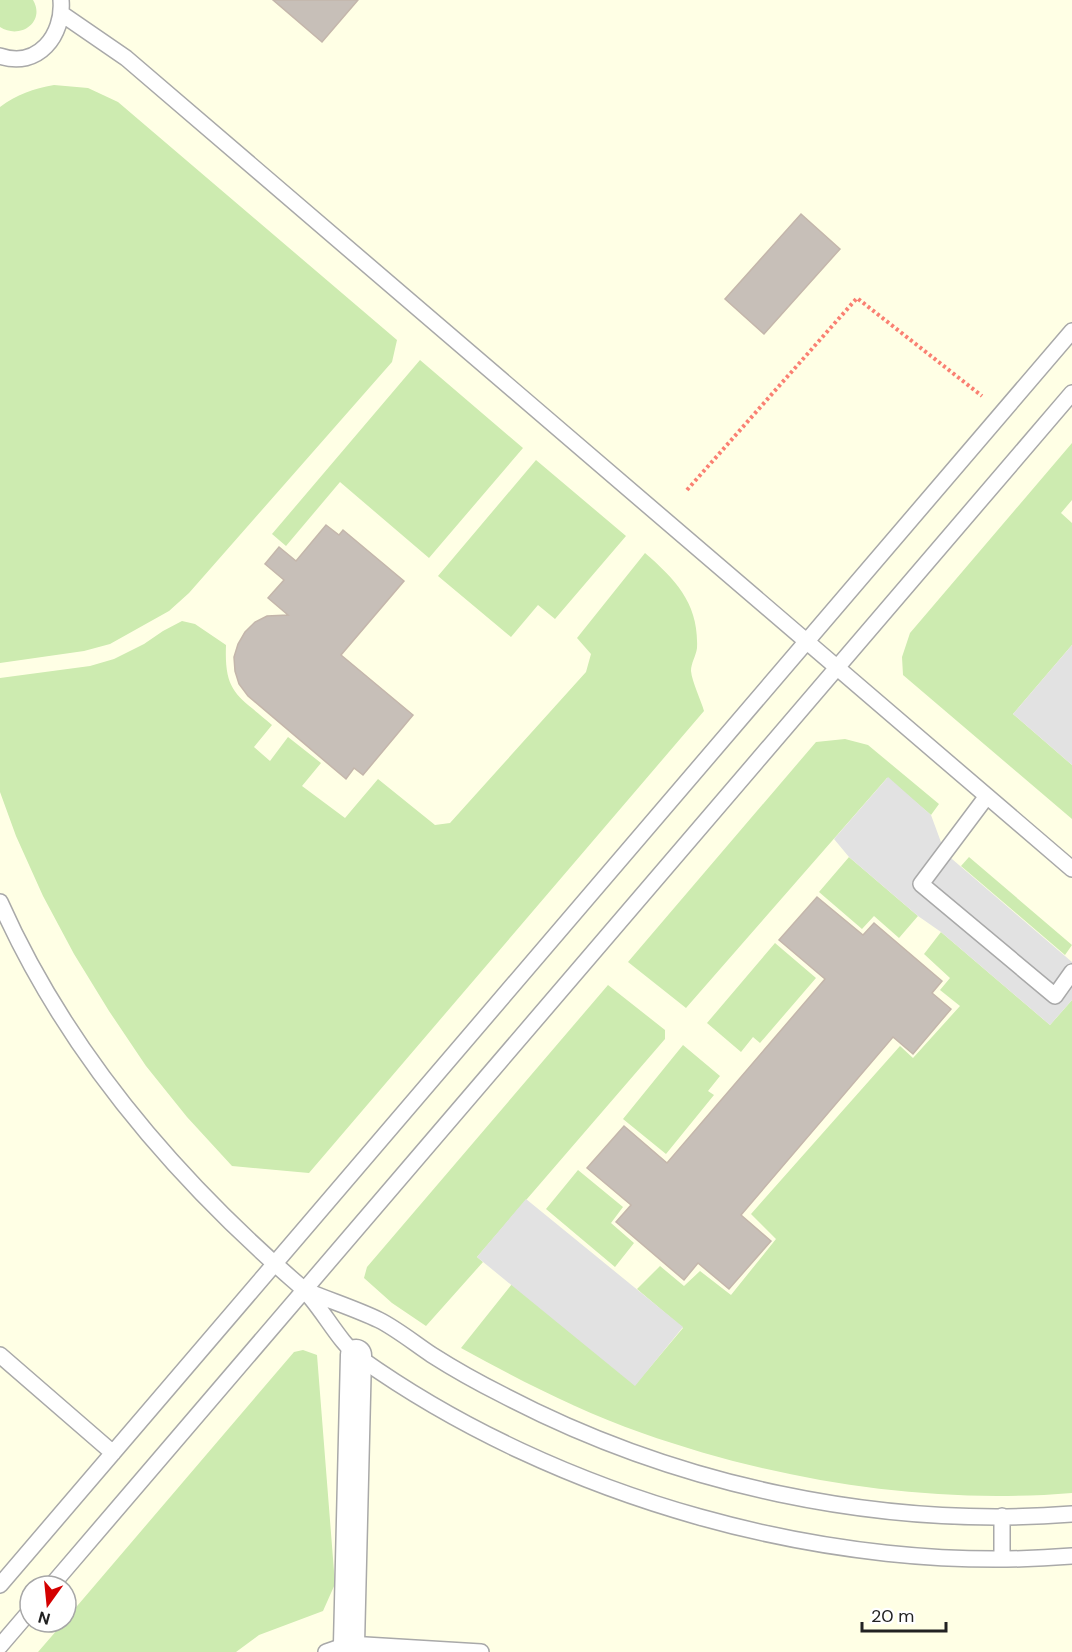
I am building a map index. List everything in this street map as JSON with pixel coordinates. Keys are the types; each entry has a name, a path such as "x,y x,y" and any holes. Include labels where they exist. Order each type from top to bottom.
{"street":[{"path":"338,1648 356,1355"}],"lane":[{"path":"0,56 18,58 32,55 44,48 53,39 59,27 62,7"},
{"path":"62,7 135,66 1072,869"},
{"path":"0,1585 1072,331"},
{"path":"61,1574 1072,393"},
{"path":"987,796 921,884 1055,996 1072,972"},
{"path":"0,902 38,975 73,1034 112,1090 155,1144 201,1195 304,1290 356,1355 418,1396 483,1432 550,1464 620,1492 763,1533 837,1546 910,1555 1002,1558 1072,1556"},
{"path":"304,1290 380,1320 450,1366 502,1395 567,1426 680,1467 772,1492 842,1505 914,1513 1002,1516 1072,1514"},
{"path":"0,1354 113,1453"},
{"path":"1002,1516 1002,1558"},
{"path":"0,1646 18,1625"},
{"path":"338,1648 481,1652"}],"path":[{"path":"687,490 857,298 982,396"}],"shaded area":[{"path":"0,0 1072,0 1072,1652 0,1652"},
{"path":"1072,645 1072,765 1013,714"},
{"path":"888,777 931,815 945,853 1072,962 1072,1000 1050,1025 849,857 834,839"},
{"path":"526,1199 683,1327 635,1386 477,1257"}],"green space":[{"path":"0,0 33,0 36,8 34,22 23,30 15,31 0,27"},
{"path":"54,85 88,88 118,102 397,340 392,362 189,593 169,611 110,644 84,651 0,663 0,107 26,93"},
{"path":"420,360 523,448 429,558 340,482 286,546 272,534"},
{"path":"1072,443 1072,500 1061,513 1072,523 1072,645 1013,714 1072,765 1072,819 903,675 902,657 910,633"},
{"path":"536,460 626,536 555,619 538,605 511,637 438,576"},
{"path":"645,553 676,583 690,606 697,632 697,648 691,671 704,711 309,1173 232,1166 187,1117 146,1066 74,954 43,896 16,836 0,792 0,678 90,666 114,659 182,621 195,624 226,645 228,674 235,692 272,725 254,747 270,761 288,737 321,763 302,786 345,818 378,779 435,825 450,823 586,672 591,654 577,638"},
{"path":"845,739 868,745 939,804 931,815 887,778 686,1008 628,962 816,742"},
{"path":"849,857 918,916 899,938 874,916 862,929 819,892"},
{"path":"969,857 1072,945 1065,955 961,866"},
{"path":"941,932 1050,1025 1072,1000 1072,1493 1018,1496 909,1492 854,1486 746,1464 694,1450 595,1415 461,1348 512,1284 635,1385 683,1328 637,1289 660,1266 684,1286 700,1271 731,1295 776,1239 751,1214 900,1046 913,1058 960,1006 940,990 950,978 924,954"},
{"path":"775,943 816,978 760,1043 753,1037 741,1052 707,1023"},
{"path":"608,985 665,1030 665,1039 477,1257 483,1262 426,1326 392,1303 364,1278 367,1267"},
{"path":"683,1045 720,1076 708,1091 714,1095 666,1154 623,1119"},
{"path":"578,1170 623,1207 611,1223 634,1243 615,1267 546,1209"},
{"path":"303,1350 317,1355 335,1584 323,1611 259,1635 236,1652 38,1652 54,1634 78,1634 78,1605 294,1352"}],"building":[{"path":"273,0 358,0 322,42"},
{"path":"801,214 840,249 764,334 725,299"},
{"path":"326,525 339,535 343,530 404,581 341,655 413,715 363,775 354,768 346,779 248,696 239,684 235,671 234,657 245,632 255,622 267,616 288,615 268,598 284,580 265,564 279,547 296,561"},
{"path":"817,897 863,935 874,923 942,981 932,993 951,1009 913,1054 893,1037 741,1215 771,1241 729,1289 698,1263 684,1280 616,1222 631,1205 587,1168 624,1126 667,1163 825,979 779,940"}]}
